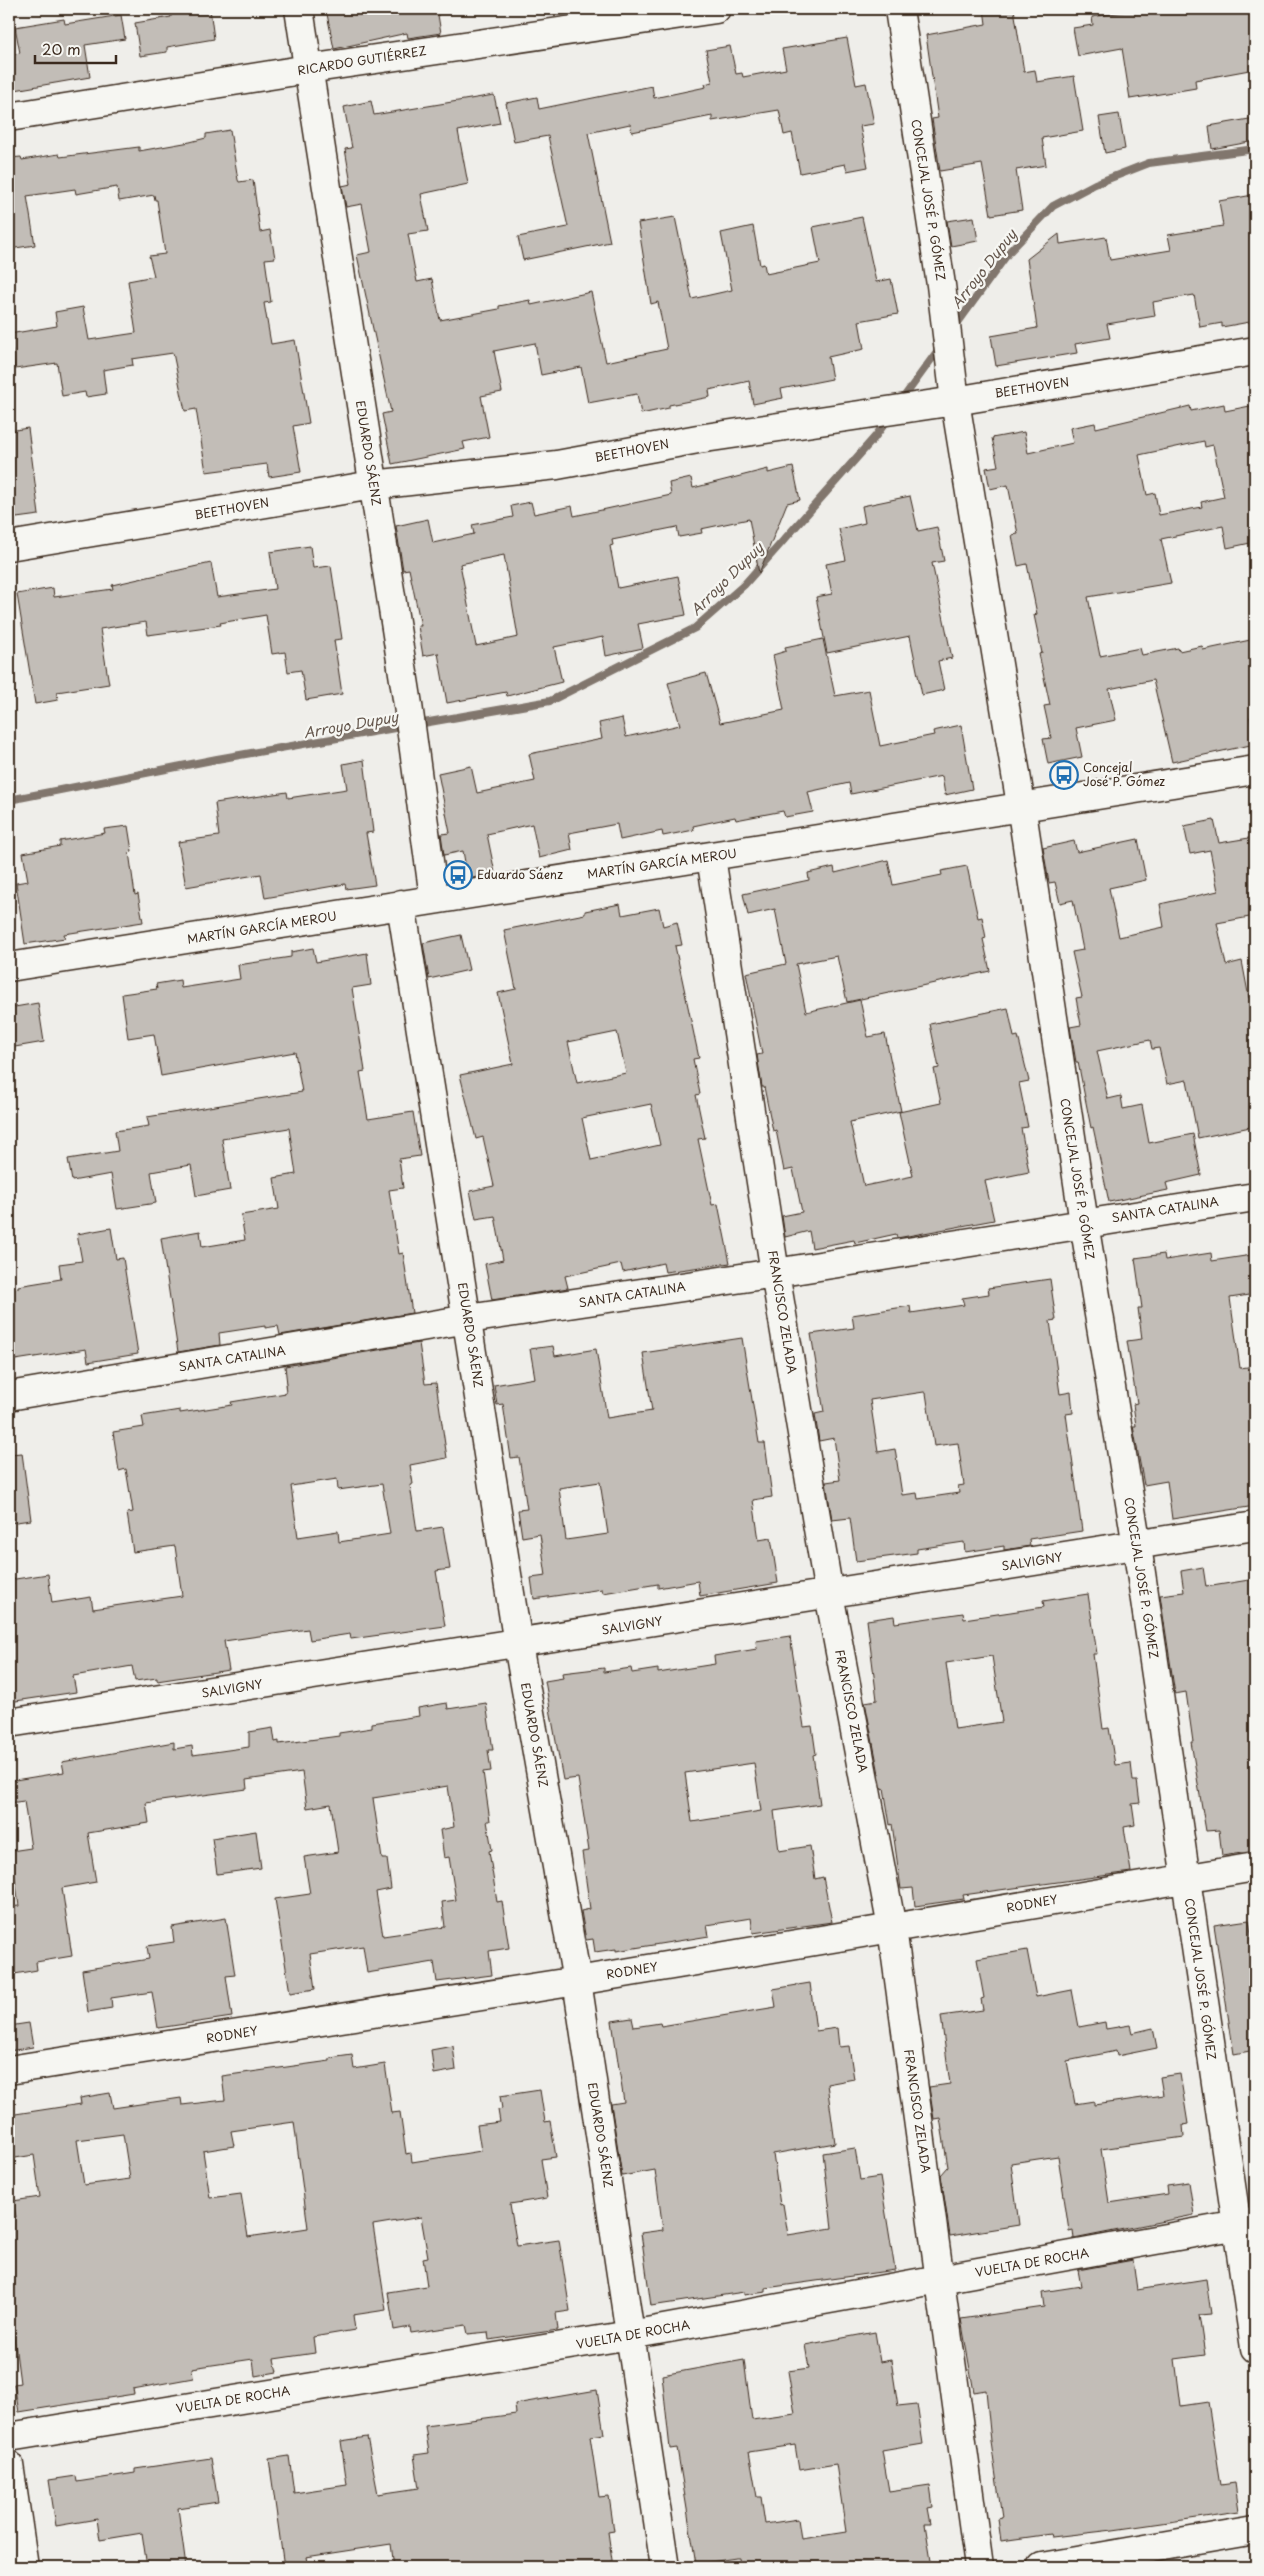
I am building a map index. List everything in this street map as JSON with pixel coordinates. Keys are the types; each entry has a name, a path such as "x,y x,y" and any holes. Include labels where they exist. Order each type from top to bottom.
{"street":[{"name":"EDUARDO SÁENZ","path":"299,9 408,705 434,898"},
{"name":"RICARDO GUTIÉRREZ","path":"9,117 308,69 716,9"},
{"name":"CONCEJAL JOSÉ P. GÓMEZ","path":"900,9 941,285 955,400 1021,806 1084,1222 1137,1546 1185,1878 1246,2224 1255,2348"},
{"name":"BEETHOVEN","path":"9,546 373,485 557,466 698,439 955,400 1255,351"},
{"name":"MARTÍN GARCÍA MEROU","path":"9,967 349,914 434,898 711,857 1255,770"},
{"name":"FRANCISCO ZELADA","path":"711,857 775,1273 829,1594 892,1928 979,2567"},
{"name":"EDUARDO SÁENZ","path":"401,904 518,1644 577,1981 665,2567"},
{"name":"SANTA CATALINA","path":"9,1396 468,1319 775,1273 1084,1222 1255,1197"},
{"name":"SALVIGNY","path":"9,1723 1255,1526"},
{"name":"RODNEY","path":"9,2070 577,1981 1185,1878 1255,1868"},
{"name":"VUELTA DE ROCHA","path":"9,2437 630,2336 1246,2224"},
{"path":"9,2465 24,2567"},
{"path":"1042,2567 1255,2530"}],"building":[{"path":"170,9 210,9 214,39 167,47 167,52 140,56 135,23 171,17"},
{"path":"326,9 437,9 441,33 408,38 407,33 334,49"},
{"path":"984,9 1014,9 1024,72 1035,70 1037,82 1074,76 1083,131 1042,138 1046,165 1016,170 1022,210 991,215 982,164 940,171 932,119 938,118 926,35 986,24"},
{"path":"1140,9 1255,9 1255,69 1195,80 1196,88 1130,99 1122,48 1078,56 1073,28 1093,25 1092,17"},
{"path":"121,15 125,39 85,45 90,77 9,91 9,55 20,53 15,27 64,19 65,24"},
{"path":"847,38 856,85 866,83 874,124 860,126 868,167 847,171 845,164 800,173 792,133 784,135 779,110 712,121 712,116 632,132 630,124 588,133 610,242 523,260 518,237 568,227 548,136 514,142 506,103 537,97 539,109 652,86 654,98 706,87 705,84 712,82 706,50 730,46 736,74 742,73 743,77 786,69 782,49"},
{"path":"494,95 500,123 458,131 468,184 421,194 428,231 408,234 417,282 432,279 440,320 499,309 499,306 530,300 531,305 591,292 606,362 667,349 658,302 651,304 638,223 675,217 692,299 732,290 721,233 753,226 760,265 764,264 766,274 820,263 813,227 862,217 876,282 891,279 898,314 859,321 864,349 828,357 832,379 781,389 783,398 753,404 749,381 709,390 710,397 669,405 669,408 641,414 637,394 588,403 581,367 541,375 535,343 494,351 502,392 481,396 489,437 463,442 465,449 392,464 382,414 391,412 357,255 371,252 362,204 346,207 342,186 351,184 345,149 352,148 344,107 371,101 374,115"},
{"path":"1119,114 1125,149 1105,153 1099,117"},
{"path":"1255,118 1255,141 1212,149 1209,126"},
{"path":"230,130 238,180 239,182 253,180 260,232 270,230 275,258 265,259 271,302 264,303 271,344 295,340 309,423 293,426 301,472 269,477 267,464 206,472 196,409 185,411 173,353 132,359 133,365 103,370 106,394 86,397 85,392 62,396 57,363 15,369 9,334 57,326 55,312 83,307 89,340 136,333 128,281 154,276 149,256 165,254 157,200 155,200 154,195 119,201 117,187 76,194 75,189 27,196 35,245 9,249 9,158 21,157 22,160 59,154 60,157 139,147 139,151 190,142 206,138 206,134"},
{"path":"1253,195 1255,321 1222,327 1222,323 1200,327 1194,295 1153,302 1155,316 1107,324 1110,338 1075,344 1077,353 996,366 991,336 1037,328 1027,259 1059,234 1060,244 1106,237 1110,260 1171,250 1168,235 1223,226 1219,201"},
{"path":"974,217 978,241 951,246 947,221"},
{"path":"1224,404 1225,411 1255,405 1255,542 1227,548 1223,526 1161,539 1171,583 1088,597 1100,656 1140,648 1142,655 1178,648 1179,651 1202,646 1203,650 1255,639 1255,716 1250,717 1255,744 1172,762 1153,680 1109,689 1116,720 1076,728 1082,757 1048,764 1043,739 1051,738 1044,706 1050,705 1039,654 1042,653 1034,615 1037,614 1027,564 1018,566 1012,535 1018,534 1008,485 990,489 986,468 998,466 992,438 1024,432 1028,453 1073,443 1070,428 1095,423 1096,428 1190,406 1191,411","holes":["1204,441 1205,447 1213,445 1224,497 1201,502 1202,507 1159,515 1155,493 1147,495 1139,455"]},
{"path":"28,428 39,515 9,519 9,431"},
{"path":"793,467 800,500 787,503 759,573 749,519 701,529 702,533 679,537 677,527 612,540 613,545 610,546 618,588 678,576 686,615 638,624 643,648 606,656 603,637 554,647 562,682 507,696 506,692 447,703 438,653 423,656 418,626 421,626 409,569 403,570 396,526 428,519 433,543 474,534 472,525 513,517 511,506 531,502 534,514 572,506 574,516 671,495 669,483 691,478 693,488 768,469 768,473","holes":["504,555 518,637 476,646 460,564"]},
{"path":"910,496 918,531 937,527 944,561 932,563 952,658 938,661 944,690 922,695 910,636 827,653 816,597 832,594 826,564 846,560 839,529 865,523 862,506"},
{"path":"310,546 313,568 331,566 342,639 334,640 342,694 306,700 301,670 288,672 285,652 272,654 266,615 220,623 221,625 148,635 146,622 100,629 109,684 57,692 58,700 35,704 17,594 53,588 54,597 113,589 112,585 211,563 217,597 275,589 270,552"},
{"path":"823,639 835,696 869,690 880,746 934,735 933,731 961,725 972,789 945,795 942,776 851,794 849,783 808,792 813,812 785,817 783,811 736,820 735,817 693,826 694,830 663,836 662,831 620,840 617,824 569,833 572,850 539,858 532,824 487,834 495,873 468,879 463,851 444,855 441,834 450,833 438,773 471,766 477,793 535,781 529,754 602,739 599,723 622,718 626,737 680,725 668,683 706,673 720,723 784,710 773,655 786,651 785,647"},
{"path":"364,760 373,832 366,833 375,885 346,889 345,884 265,898 261,874 186,887 178,842 219,836 215,803 287,792 288,798 347,789 343,764"},
{"path":"1214,820 1219,843 1255,837 1255,916 1217,923 1226,965 1242,961 1249,998 1255,997 1255,1126 1198,1138 1187,1080 1167,1084 1159,1048 1152,1049 1150,1040 1097,1051 1108,1099 1121,1096 1123,1109 1142,1105 1149,1143 1193,1134 1201,1175 1166,1183 1168,1190 1109,1202 1093,1127 1091,1128 1078,1062 1076,1062 1070,1027 1081,1025 1076,998 1082,997 1072,952 1083,950 1073,900 1060,903 1055,882 1049,883 1043,848 1074,841 1077,852 1138,839 1146,880 1109,888 1119,937 1164,927 1160,904 1218,891 1210,850 1190,854 1184,826"},
{"path":"128,826 132,851 129,852 135,895 138,894 143,922 64,934 65,938 25,944 16,883 28,881 23,853 60,846 60,841 105,833 104,829"},
{"path":"888,860 893,885 942,875 941,871 967,866 978,918 982,917 986,938 983,939 990,971 847,1002 837,956 796,964 806,1012 860,1000 868,1037 885,1034 901,1111 850,1122 864,1186 913,1176 899,1112 941,1103 934,1069 939,1068 930,1024 1008,1008 1014,1037 1018,1036 1029,1081 1019,1083 1028,1127 1021,1128 1029,1172 985,1181 994,1220 897,1238 896,1234 855,1243 854,1240 812,1248 809,1231 785,1237 782,1216 802,1212 793,1169 784,1171 776,1130 773,1131 764,1087 762,1087 757,1055 762,1054 746,973 786,964 775,909 748,915 743,894 809,880 808,873 834,867 835,873"},
{"path":"620,904 622,915 659,908 663,926 677,922 682,945 675,946 699,1058 693,1059 700,1094 696,1095 705,1138 698,1139 712,1205 718,1204 730,1263 665,1272 663,1263 623,1272 621,1264 565,1276 568,1288 492,1300 485,1264 503,1260 495,1216 476,1219 470,1191 494,1186 483,1137 476,1139 460,1075 513,1064 498,993 516,989 504,930 585,914 585,911","holes":["617,1032 626,1073 577,1083 568,1042","651,1104 660,1145 591,1160 582,1118"]},
{"path":"461,935 469,970 429,979 423,943"},
{"path":"313,948 316,962 367,953 371,985 352,988 365,1071 360,1072 368,1119 413,1112 420,1156 399,1159 403,1188 389,1190 399,1254 403,1253 412,1313 280,1335 278,1326 265,1328 265,1326 219,1333 220,1345 178,1352 161,1238 200,1231 202,1247 245,1240 241,1215 279,1209 274,1178 296,1174 289,1128 222,1139 230,1190 196,1196 191,1165 151,1172 156,1203 117,1209 111,1174 72,1181 68,1159 118,1151 115,1131 149,1126 147,1117 302,1092 295,1052 161,1076 154,1034 128,1038 122,994 157,989 156,984 180,980 181,988 240,979 238,965 291,957 291,952"},
{"path":"38,1003 44,1042 9,1048 9,1008"},
{"path":"111,1228 116,1259 123,1258 138,1354 88,1362 86,1349 9,1361 9,1290 18,1288 18,1286 61,1279 59,1264 82,1261 77,1234"},
{"path":"1211,1253 1212,1261 1252,1255 1255,1294 1230,1298 1240,1368 1255,1366 1255,1506 1172,1519 1167,1481 1144,1485 1133,1426 1136,1426 1133,1404 1137,1403 1127,1341 1142,1339 1138,1308 1142,1308 1135,1258 1164,1254 1165,1260"},
{"path":"1050,1279 1056,1320 1050,1321 1060,1394 1071,1392 1073,1413 1066,1414 1082,1531 1029,1539 1030,1546 1004,1550 1004,1546 965,1552 964,1542 917,1549 917,1553 856,1561 850,1518 832,1520 826,1482 840,1480 834,1438 819,1441 815,1414 824,1412 811,1334 854,1328 852,1315 910,1306 911,1313 964,1305 962,1298 989,1294 988,1288","holes":["926,1393 934,1446 958,1443 964,1485 958,1486 959,1493 918,1499 917,1493 902,1495 895,1449 878,1452 870,1400"]},
{"path":"742,1338 759,1443 765,1443 772,1497 753,1500 759,1540 771,1538 778,1583 700,1596 698,1581 658,1588 658,1584 603,1593 602,1589 534,1599 531,1578 546,1576 540,1534 522,1537 518,1510 527,1509 519,1457 511,1458 503,1404 497,1405 494,1385 535,1378 530,1349 553,1346 555,1356 596,1349 607,1418 652,1411 643,1353","holes":["600,1482 608,1534 566,1540 559,1488"]},
{"path":"419,1343 425,1384 436,1383 447,1458 410,1465 413,1484 410,1485 417,1531 443,1527 450,1569 436,1571 445,1626 351,1639 350,1634 310,1640 308,1629 224,1641 229,1670 157,1681 157,1678 135,1681 132,1666 73,1676 76,1692 9,1702 9,1580 48,1574 52,1603 91,1597 93,1609 182,1596 175,1546 133,1552 127,1513 133,1512 126,1469 119,1471 113,1432 144,1427 142,1416 180,1410 180,1413 232,1405 231,1402 286,1393 285,1366","holes":["337,1479 338,1490 382,1484 390,1534 339,1542 338,1531 298,1537 291,1486"]},
{"path":"22,1453 31,1520 9,1523 9,1454"},
{"path":"1203,1567 1206,1587 1255,1579 1255,1851 1222,1856 1219,1830 1206,1831 1191,1742 1193,1742 1186,1692 1175,1694 1160,1595 1184,1592 1181,1571"},
{"path":"1088,1594 1097,1654 1093,1654 1103,1729 1109,1728 1115,1765 1131,1763 1133,1781 1137,1781 1140,1803 1132,1804 1135,1825 1124,1827 1131,1872 963,1895 964,1899 915,1906 913,1888 901,1889 892,1824 890,1825 865,1702 877,1700 867,1620 894,1616 895,1623 963,1613 964,1619 1044,1607 1043,1601","holes":["992,1656 1002,1722 955,1729 946,1663"]},
{"path":"790,1636 804,1727 812,1726 816,1754 813,1755 820,1804 774,1811 779,1851 810,1846 815,1879 823,1877 832,1922 753,1933 751,1918 707,1925 709,1936 616,1951 616,1949 595,1952 593,1939 586,1940 581,1911 590,1909 582,1852 589,1851 578,1778 563,1780 545,1681 563,1678 562,1673 604,1668 604,1672 631,1668 632,1673 658,1669 658,1673 715,1664 714,1656 757,1649 756,1641","holes":["754,1763 761,1811 692,1822 685,1773"]},
{"path":"447,1703 448,1709 486,1703 493,1750 488,1750 491,1771 483,1772 490,1821 487,1821 492,1850 489,1851 497,1902 502,1901 509,1948 489,1951 492,1975 437,1982 434,1962 367,1973 363,1946 310,1954 315,1989 290,1993 275,1899 310,1894 304,1857 338,1852 331,1804 307,1808 302,1772 246,1780 247,1789 146,1803 149,1823 88,1833 96,1882 62,1888 72,1956 36,1962 37,1970 9,1975 9,1907 19,1906 11,1851 31,1848 24,1801 9,1803 9,1781 64,1772 62,1762 174,1742 174,1749 192,1746 193,1755 249,1747 249,1732 273,1728 275,1742 279,1741 279,1744 339,1736 339,1733 372,1728 372,1723 419,1716 418,1708","holes":["448,1786 454,1827 440,1830 444,1858 449,1857 456,1900 442,1902 445,1927 383,1936 376,1892 391,1889 387,1859 382,1859 373,1798"]},
{"path":"256,1831 261,1868 217,1874 212,1838"},
{"path":"226,1918 235,1975 226,1976 232,2017 158,2028 152,1992 111,1998 112,2008 88,2012 82,1970 149,1959 147,1946 174,1942 172,1927"},
{"path":"1249,1920 1255,1961 1255,2050 1234,2054 1214,1925"},
{"path":"1027,1950 1036,1997 1072,1990 1079,2027 1105,2022 1106,2029 1130,2025 1132,2033 1153,2028 1157,2048 1117,2056 1116,2051 1067,2061 1075,2104 1094,2101 1094,2105 1163,2095 1160,2077 1180,2074 1188,2124 1183,2125 1184,2137 1101,2149 1109,2203 1168,2194 1167,2185 1189,2182 1194,2215 1074,2239 1073,2230 1069,2231 1058,2156 1011,2163 1019,2225 950,2236 941,2175 948,2167 940,2118 934,2119 929,2087 950,2084 941,2016 983,2010 981,1999 984,1998 977,1959"},
{"path":"810,1983 816,2031 837,2028 839,2047 849,2046 854,2079 827,2084 835,2143 773,2154 780,2205 783,2204 788,2235 832,2228 823,2153 855,2148 860,2180 880,2177 895,2270 766,2288 766,2292 744,2295 744,2292 651,2306 641,2233 663,2230 655,2170 622,2176 611,2104 624,2102 612,2021 632,2018 634,2027 660,2023 661,2026 776,2007 773,1989"},
{"path":"29,2023 33,2047 9,2051 9,2026"},
{"path":"453,2046 456,2070 434,2074 431,2050"},
{"path":"352,2055 354,2069 385,2064 392,2113 400,2112 406,2154 411,2153 412,2162 481,2151 477,2125 500,2122 498,2110 502,2109 500,2096 540,2090 545,2122 550,2121 556,2157 541,2159 547,2198 510,2204 517,2246 559,2240 570,2311 556,2313 558,2330 489,2340 488,2332 468,2334 466,2325 411,2333 410,2327 394,2330 388,2292 427,2286 423,2258 428,2257 421,2217 373,2225 386,2310 353,2315 355,2330 313,2337 315,2353 274,2359 277,2372 255,2376 253,2359 192,2368 193,2378 133,2389 134,2394 19,2412 14,2384 20,2383 9,2298 9,2218 16,2217 13,2201 40,2197 34,2155 9,2159 9,2115 81,2104 80,2098 110,2093 113,2108 181,2098 182,2105 225,2100 222,2076 330,2061 330,2058","holes":["294,2122 308,2228 248,2237 241,2194 210,2198 203,2151 234,2146 231,2131","123,2134 130,2179 84,2185 77,2140"]},
{"path":"1133,2260 1137,2290 1206,2279 1211,2314 1199,2315 1205,2355 1175,2359 1181,2406 1208,2402 1221,2485 1235,2483 1239,2512 1113,2530 1052,2537 1051,2534 1001,2541 998,2519 1002,2518 986,2390 974,2392 961,2319 1044,2307 1042,2292 1081,2286 1078,2270"},
{"path":"875,2332 880,2362 891,2360 898,2406 917,2404 923,2444 882,2451 889,2491 930,2485 933,2507 928,2508 931,2524 925,2524 932,2567 740,2567 739,2558 696,2564 677,2448 670,2449 662,2375 744,2360 752,2420 795,2414 788,2371 809,2368 805,2345","holes":["795,2445 799,2470 836,2464 846,2532 801,2539 798,2519 765,2524 761,2497 757,2497 749,2452"]},
{"path":"597,2390 604,2434 590,2436 599,2497 609,2496 614,2531 608,2532 613,2567 435,2567 434,2563 394,2567 391,2544 306,2557 308,2567 284,2567 269,2459 289,2456 294,2493 347,2485 341,2441 367,2437 378,2494 419,2488 414,2455 429,2453 425,2426 516,2414 515,2404"},
{"path":"211,2458 218,2502 178,2508 186,2567 147,2567 142,2533 100,2540 97,2519 56,2526 49,2480 76,2476 77,2482 135,2473 135,2469"}],"waterway":[{"name":"Arroyo Dupuy","path":"954,328 1009,252 1053,206 1095,184 1149,163 1255,149"},
{"name":"Arroyo Dupuy","path":"901,401 941,346"},
{"name":"Arroyo Dupuy","path":"9,800 217,759 550,701 695,628 744,585 875,437 888,419"}],"place":[{"name":"Concejal José P. Gómez","path":"1064,775"},
{"name":"Eduardo Sáenz","path":"458,875"}]}
